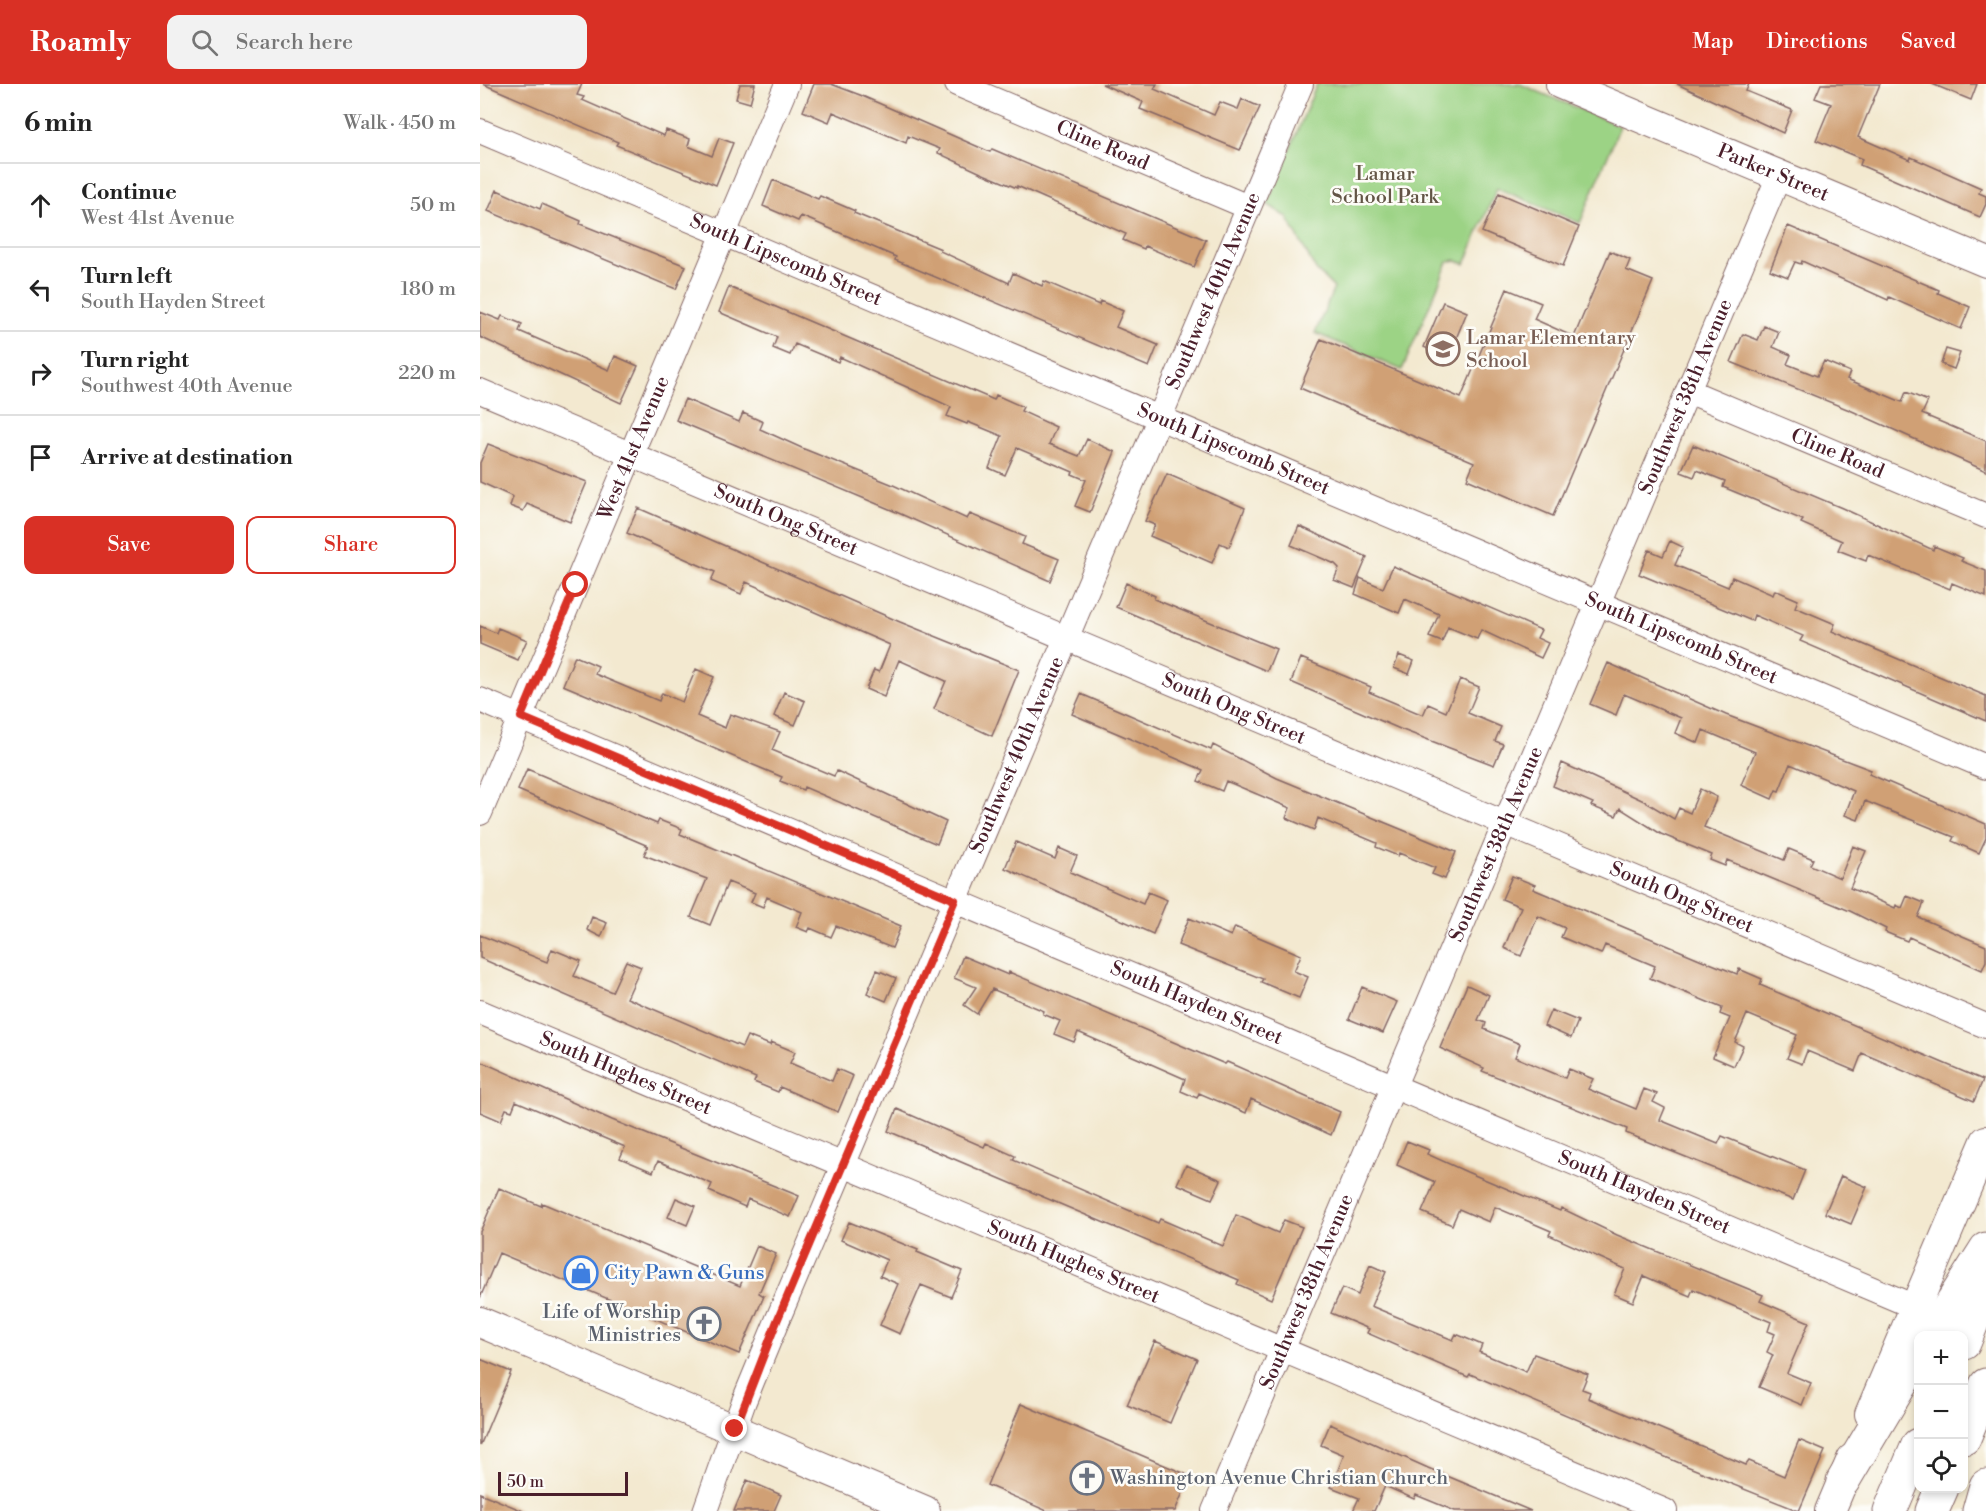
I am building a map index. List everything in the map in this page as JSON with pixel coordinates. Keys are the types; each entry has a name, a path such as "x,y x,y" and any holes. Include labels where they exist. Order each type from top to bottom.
{"highway":[{"path":"1934,1331 1986,1249"},
{"path":"1968,1333 1986,1288"},
{"path":"1843,1481 1914,1362"},
{"path":"1968,1428 1986,1385"},
{"path":"1890,1511 1914,1454"},
{"path":"1979,1511 1986,1486"},
{"path":"1932,1511 1940,1493"}],"main road":[{"name":"Parker Street","path":"1561,84 1986,262"},
{"path":"1830,1511 1986,1141"},
{"path":"480,1322 925,1511"}],"street":[{"name":"West 41st Avenue","path":"480,813 787,84"},
{"name":"Cline Road","path":"957,84 1248,207"},
{"name":"Southwest 40th Avenue","path":"705,1511 744,1401 1300,84"},
{"name":"South Lipscomb Street","path":"480,131 1986,767"},
{"name":"Southwest 38th Avenue","path":"1214,1511 1779,176"},
{"name":"Cline Road","path":"1688,391 1986,516"},
{"name":"South Ong Street","path":"480,392 1986,1026"},
{"name":"South Hayden Street","path":"480,700 1915,1307"},
{"name":"South Hughes Street","path":"480,1012 1665,1511"}],"green space":[{"name":"Lamar School Park","path":"1317,84 1520,84 1620,126 1580,223 1497,188 1465,264 1455,260 1448,262 1402,370 1315,333 1334,288 1316,270 1287,217 1267,204"}],"building":[{"path":"483,84 582,84 577,95 584,97 582,100 664,136 666,130 690,139 688,146 712,156 719,138 733,143 716,185 616,145 618,142"},
{"path":"740,84 755,84 750,103 736,99"},
{"path":"814,84 831,84 860,95 990,152 992,149 1206,240 1194,267 1145,246 1144,249 1123,240 1126,234 1017,186 1017,188 981,173 938,153 940,149 908,136 906,143 833,112 829,122 803,111"},
{"path":"1102,84 1157,84 1154,89 1214,115 1220,102 1238,109 1242,99 1260,107 1240,150 1140,109 1143,102"},
{"path":"1677,84 1749,84 1746,91 1792,110 1783,133"},
{"path":"1821,84 1880,84 1858,137 1910,160 1911,157 1981,188 1979,193 1986,196 1986,204 1980,217 1860,165 1862,159 1816,140 1831,104 1815,98"},
{"path":"1932,84 1977,84 1971,100"},
{"path":"773,180 818,199 820,196 855,211 854,213 941,249 940,251 1009,283 1013,273 1042,286 1044,281 1099,305 1100,301 1123,311 1116,327 1158,345 1149,367 895,260 896,257 801,216 798,221 763,206"},
{"path":"497,190 540,209 542,204 581,221 580,224 686,266 676,289 488,211"},
{"path":"1499,193 1579,227 1563,266 1482,232"},
{"path":"1788,226 1939,290 1938,293 1970,307 1961,329 1889,297 1888,300 1802,261 1801,264 1795,262 1788,277 1770,270"},
{"path":"1610,251 1630,260 1626,270 1653,281 1553,516 1467,479 1474,462 1300,388 1321,339 1461,398 1507,289 1541,303 1534,319 1574,337"},
{"path":"729,287 994,400 996,395 1023,407 1021,411 1056,427 1049,444 1079,456 1087,439 1115,452 1090,512 1075,506 1086,480 1072,474 1073,472 1017,448 1005,475 989,468 1002,436 947,416 951,407 840,357 838,362 795,344 790,355 773,348 777,337 719,312"},
{"path":"1443,302 1467,312 1448,358 1424,347"},
{"path":"480,312 500,320 502,316 522,324 519,331 609,370 615,356 638,366 621,403 480,337"},
{"path":"1764,326 1779,332 1773,347 1791,355 1787,364 1817,376 1824,361 1850,372 1847,379 1902,402 1906,392 1928,401 1922,414 1986,441 1986,471 1852,411 1731,362 1743,334 1758,340"},
{"path":"1946,349 1960,353 1954,369 1941,364"},
{"path":"685,399 739,422 743,413 763,422 760,429 804,449 891,484 967,519 970,514 1025,537 1022,544 1059,559 1050,581 894,511 676,420"},
{"path":"488,444 587,482 570,522 527,504 523,511 510,506 513,497 480,482 480,463"},
{"path":"1693,445 1842,508 1933,550 1934,546 1963,558 1961,561 1986,571 1986,597 1952,583 1950,589 1868,555 1866,561 1838,550 1842,541 1801,523 1803,520 1723,487 1725,481 1697,470 1694,477 1681,472"},
{"path":"1167,474 1245,508 1229,547 1220,543 1212,563 1150,536 1155,525 1145,521"},
{"path":"638,508 900,622 1019,670 992,736 934,709 946,681 899,660 884,697 866,689 874,670 879,672 890,645 746,582 741,594 711,581 715,572 627,533"},
{"path":"1299,526 1367,557 1354,588 1334,580 1339,568 1335,564 1291,545"},
{"path":"1670,541 1683,547 1675,565 1728,587 1732,577 1773,595 1775,590 1798,600 1795,607 1835,624 1832,631 1986,696 1986,721 1800,641 1803,636 1754,615 1752,621 1639,574 1649,550 1663,556"},
{"path":"1393,566 1541,630 1537,638 1548,643 1541,658 1481,630 1477,639 1448,627 1442,642 1429,637 1439,614 1405,599 1399,613 1355,594 1360,578 1383,588"},
{"path":"1126,583 1155,596 1154,599 1276,649 1267,671 1116,607"},
{"path":"480,626 496,633 498,628 527,640 518,660 480,644"},
{"path":"1399,655 1414,661 1409,674 1394,668"},
{"path":"575,656 598,666 595,674 659,701 662,693 682,702 696,669 714,677 697,716 725,728 730,714 780,732 772,750 834,776 837,771 946,822 937,844 804,787 803,790 780,781 782,777 563,685"},
{"path":"1301,658 1371,687 1369,692 1423,715 1428,704 1446,712 1460,679 1479,687 1468,713 1501,727 1495,741 1503,744 1494,765 1400,729 1291,682"},
{"path":"1608,663 1726,715 1871,770 1869,774 1986,824 1986,838 1979,853 1952,841 1954,837 1865,801 1858,820 1845,815 1854,791 1790,764 1779,791 1776,790 1772,799 1741,785 1755,752 1703,730 1698,743 1675,733 1681,718 1624,694 1616,715 1590,704"},
{"path":"784,692 805,701 795,725 774,716"},
{"path":"1081,694 1211,750 1213,745 1277,778 1456,852 1445,879 1432,874 1435,868 1399,853 1398,856 1376,847 1377,843 1318,818 1314,830 1286,818 1290,808 1226,781 1222,791 1198,781 1203,770 1072,714"},
{"path":"1562,763 1644,801 1674,819 1679,808 1690,813 1700,789 1717,797 1704,827 1784,860 1789,849 1813,859 1810,865 1840,878 1853,846 1866,851 1850,888 1895,908 1896,905 1902,908 1907,896 1924,903 1918,917 1986,946 1986,961 1982,970 1909,937 1907,941 1885,932 1886,929 1850,911 1727,860 1725,866 1710,860 1712,855 1661,834 1620,808 1616,816 1591,806 1593,803 1553,786"},
{"path":"527,769 657,824 659,820 682,829 680,834 901,926 892,948 836,926 831,937 810,928 808,932 796,927 802,912 767,897 763,907 751,902 755,893 728,882 710,925 691,917 707,879 644,855 648,846 518,790"},
{"path":"1016,842 1055,859 1059,848 1077,856 1070,872 1143,904 1148,892 1167,900 1153,934 1005,868"},
{"path":"1512,876 1535,885 1533,889 1702,960 1737,974 1739,969 1762,979 1760,985 1983,1080 1974,1101 1862,1053 1855,1071 1807,1051 1802,1064 1787,1058 1797,1035 1747,1014 1735,1042 1743,1046 1734,1066 1713,1057 1730,1018 1720,1014 1722,1008 1650,978 1655,966 1605,945 1601,954 1561,937 1565,928 1538,916 1521,956 1504,948 1521,907 1502,899"},
{"path":"592,917 607,923 601,937 587,930"},
{"path":"1189,918 1231,936 1235,927 1301,955 1294,971 1308,977 1299,998 1261,982 1263,979 1178,945"},
{"path":"480,935 547,962 552,949 581,961 574,976 612,992 626,961 641,967 627,998 742,1047 747,1036 770,1045 771,1042 795,1052 790,1063 832,1081 837,1069 853,1076 838,1112 780,1087 778,1092 754,1082 756,1078 480,958"},
{"path":"963,956 1008,975 1009,972 1225,1064 1227,1062 1340,1112 1331,1135 1251,1099 1246,1113 1199,1093 1197,1098 1181,1091 1185,1079 1078,1032 1074,1042 1054,1034 1060,1021 1043,1014 1044,1011 992,989 977,1014 964,1005 976,987 954,978"},
{"path":"877,970 896,978 886,1001 867,993"},
{"path":"1467,985 1489,995 1478,1020 1486,1023 1484,1029 1520,1044 1515,1057 1565,1078 1569,1069 1593,1079 1588,1089 1636,1109 1644,1089 1657,1094 1653,1102 1665,1108 1660,1120 1718,1144 1722,1136 1805,1170 1793,1200 1626,1133 1627,1129 1482,1071 1484,1068 1440,1048"},
{"path":"1362,987 1397,1002 1383,1033 1349,1019"},
{"path":"1551,1010 1578,1021 1571,1038 1544,1026"},
{"path":"480,1061 612,1120 799,1196 790,1217 748,1199 745,1207 709,1191 712,1184 658,1161 653,1172 620,1158 625,1147 516,1101 512,1111 506,1109 501,1121 480,1112"},
{"path":"897,1109 984,1147 986,1143 1015,1156 1013,1160 1158,1223 1160,1219 1223,1246 1236,1215 1278,1233 1284,1220 1302,1227 1271,1299 1237,1284 1239,1280 888,1131"},
{"path":"1407,1141 1429,1150 1427,1154 1467,1172 1560,1211 1561,1208 1617,1235 1763,1295 1760,1301 1809,1322 1787,1373 1811,1383 1802,1405 1759,1387 1773,1355 1767,1352 1775,1334 1768,1331 1771,1322 1693,1289 1690,1296 1644,1276 1633,1302 1614,1294 1625,1269 1549,1235 1551,1231 1495,1207 1489,1222 1459,1209 1452,1225 1422,1212 1435,1182 1397,1165"},
{"path":"1186,1165 1221,1180 1212,1199 1177,1184"},
{"path":"1841,1176 1867,1187 1851,1224 1825,1213"},
{"path":"499,1188 541,1206 542,1203 740,1286 757,1246 776,1254 759,1293 764,1296 739,1354 499,1253 480,1298 480,1232"},
{"path":"676,1198 695,1206 687,1225 668,1217"},
{"path":"849,1222 962,1271 951,1297 921,1285 900,1334 880,1325 898,1284 880,1276 887,1260 841,1240"},
{"path":"1370,1265 1386,1272 1371,1306 1453,1340 1456,1334 1482,1345 1479,1352 1526,1372 1534,1354 1588,1374 1582,1389 1590,1392 1588,1398 1746,1465 1749,1461 1784,1476 1799,1440 1825,1451 1799,1511 1470,1374 1468,1377 1367,1333 1369,1329 1331,1313 1342,1288 1358,1295"},
{"path":"1155,1341 1197,1359 1170,1423 1127,1405"},
{"path":"480,1359 511,1372 480,1446"},
{"path":"1021,1404 1190,1476 1175,1511 1047,1511 987,1485"},
{"path":"1330,1424 1531,1511 1455,1511 1416,1495 1414,1499 1385,1486 1374,1511 1353,1511 1359,1498 1331,1487 1344,1455 1321,1445"},
{"path":"747,1480 781,1495 774,1511 734,1511"},
{"path":"480,1493 523,1511 480,1511"}],"place":[{"name":"Lamar Elementary School","path":"1443,349"},
{"name":"City Pawn & Guns","path":"581,1273"},
{"name":"Life of Worship Ministries","path":"704,1324"},
{"name":"Washington Avenue Christian Church","path":"1087,1478"}],"route":[{"path":"576,585 521,717 955,900 777,1321 735,1429"}]}
